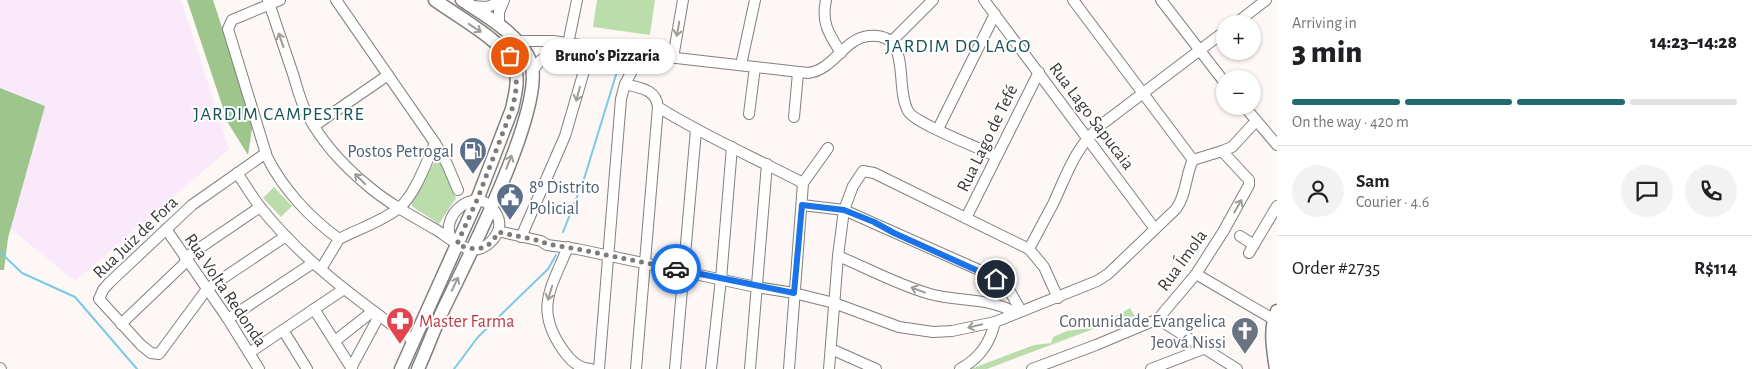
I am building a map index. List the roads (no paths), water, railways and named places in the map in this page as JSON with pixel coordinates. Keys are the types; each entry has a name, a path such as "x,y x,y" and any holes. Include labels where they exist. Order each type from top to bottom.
{"main road":[{"path":"401,369 455,242 477,200 516,94 517,80 515,67 510,56 500,46 435,0"},
{"path":"420,365 491,207 528,111 531,97 532,71 527,54 518,41 467,3"},
{"path":"1275,315 1272,339 1276,369"},
{"path":"414,341 420,365"}],"street":[{"path":"280,0 268,2 232,20 228,29 266,153 276,174 316,220 339,239"},
{"path":"336,0 435,143 447,164 458,190"},
{"path":"532,71 541,60 566,44 577,0"},
{"path":"673,58 683,0"},
{"path":"741,66 755,0"},
{"path":"826,0 824,15 826,27 841,53"},
{"path":"892,41 933,0"},
{"name":"Rua Lago Sapucaia","path":"984,0 1155,228"},
{"path":"1074,0 1193,160"},
{"path":"1161,0 1216,72"},
{"path":"1247,15 1266,0"},
{"path":"467,3 487,7 503,1"},
{"path":"499,26 499,12 503,1"},
{"path":"268,2 302,101 314,126 338,156 367,186 455,242 472,249 486,246 495,238 498,232 499,218 491,207 477,200 469,201 460,206 449,226 448,232 455,242"},
{"path":"938,129 995,14"},
{"path":"518,41 540,40 798,73 817,72 850,44 867,36 876,36 892,41 898,53 908,113 914,118 996,156"},
{"path":"1029,249 1053,204 1074,156 1087,137 1216,38"},
{"path":"521,237 565,136 591,47"},
{"path":"598,369 621,99 625,84 641,54"},
{"path":"749,114 755,67"},
{"name":"Rua Lago de Tefé","path":"966,218 1039,72"},
{"path":"794,117 798,73"},
{"path":"314,126 388,75"},
{"path":"625,84 652,93 657,100 658,107 636,369"},
{"path":"658,107 696,130 803,183"},
{"path":"1251,115 1277,145"},
{"path":"1193,160 1232,146 1256,121"},
{"path":"675,369 696,130"},
{"path":"228,319 317,266 339,239 378,221 400,208 410,193 435,143"},
{"path":"711,369 732,147"},
{"path":"789,369 803,183 828,148"},
{"name":"Rua Ímola","path":"1032,369 1158,319 1196,274 1249,185 1248,180 1222,151"},
{"name":"Rua Juiz de Fora","path":"208,289 159,354 155,355 141,345 99,299 100,294 109,283 204,195 266,153"},
{"path":"498,232 547,244 756,287 794,293 834,304 884,322 916,330 952,331 996,322 1058,298 1097,281 1108,274 1180,204 1193,160"},
{"path":"750,369 766,164"},
{"path":"829,369 838,256 844,210 856,180 863,171 1029,249 1044,267 1058,298"},
{"path":"237,173 260,207 317,266 344,289 414,341"},
{"path":"802,205 844,210 996,279 1008,288 1018,312"},
{"path":"1240,236 1251,249 1277,206"},
{"path":"121,324 186,260 260,207"},
{"path":"438,231 449,226"},
{"name":"Rua Volta Redonda","path":"166,229 228,319 259,369"},
{"path":"208,289 286,236"},
{"path":"565,247 548,296 547,316 551,328 568,357 580,367 591,369"},
{"path":"838,256 927,293 961,300 988,302 1018,312"},
{"path":"1196,274 1275,315"},
{"path":"249,353 344,289"},
{"path":"314,309 352,368"},
{"path":"335,341 376,313"},
{"path":"352,368 376,313"},
{"path":"1158,319 1237,369"},
{"path":"960,369 974,360 983,350 993,333 996,322"},
{"path":"283,330 307,369"},
{"path":"1151,369 1203,349"},
{"path":"830,350 876,369"}],"waterway":[{"path":"563,232 584,179 619,65"},
{"path":"0,252 22,273 75,297 137,369"},
{"path":"454,369 478,337 548,269 556,255"}],"place":[{"name":"Bruno's Pizzaria","path":"510,56"},
{"name":"Postos Petrogal","path":"473,175"},
{"name":"8º Distrito Policial","path":"510,221"},
{"name":"Master Farma","path":"400,345"},
{"name":"Comunidade Evangelica Jeová Nissi","path":"1245,355"}],"district":[{"name":"JARDIM DO LAGO","path":"958,45"},
{"name":"JARDIM CAMPESTRE","path":"279,113"}]}
